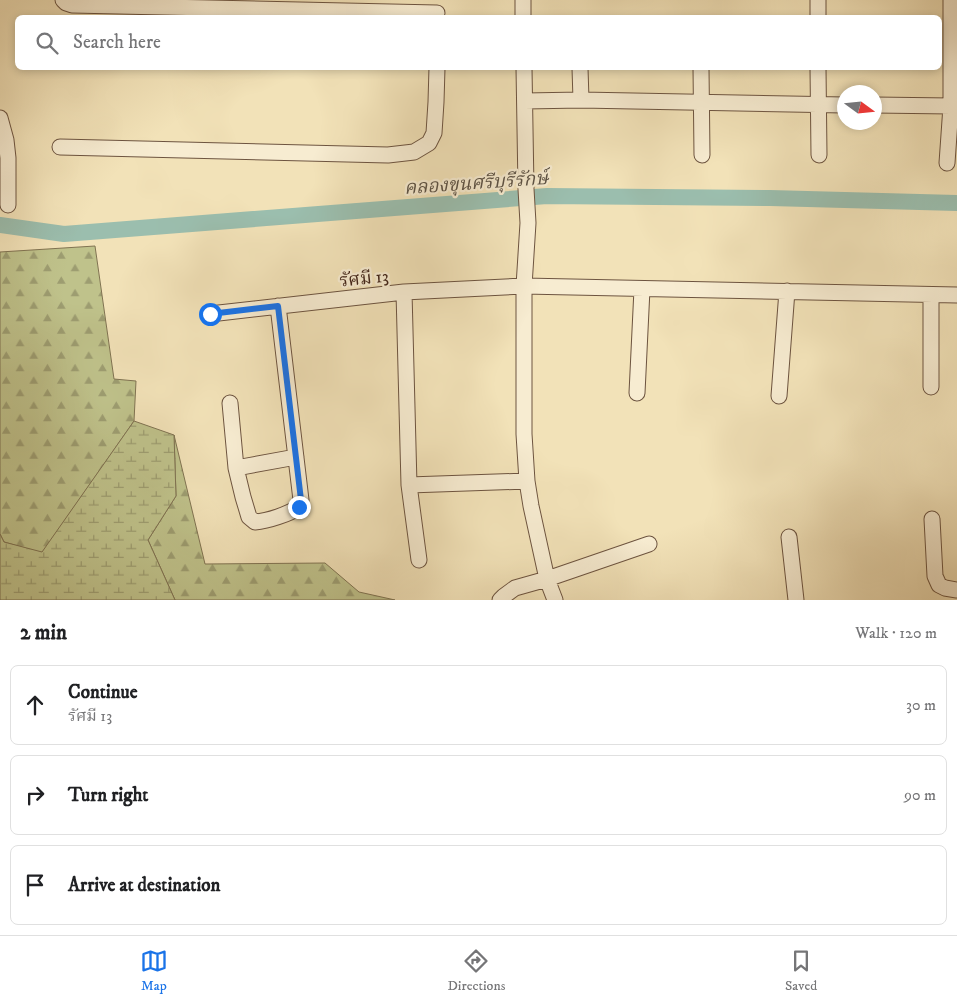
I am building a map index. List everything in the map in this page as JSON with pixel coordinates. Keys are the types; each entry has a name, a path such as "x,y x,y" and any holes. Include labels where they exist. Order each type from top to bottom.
{"street":[{"path":"63,0 72,5 438,10"},
{"path":"523,0 524,15"},
{"path":"818,0 818,15"},
{"path":"947,163 952,106 951,0"},
{"path":"60,147 388,155 414,152 429,143 434,133 437,70"},
{"path":"524,70 528,223 524,286 524,434 527,481 531,506 547,578 555,600"},
{"path":"580,70 581,100"},
{"path":"701,70 702,155"},
{"path":"818,70 819,154"},
{"path":"525,101 581,100 837,105"},
{"path":"882,105 952,106"},
{"path":"0,118 6,140 8,205"},
{"name":"รัศมี 13","path":"210,314 404,292 524,286 957,295"},
{"path":"637,393 642,289"},
{"path":"779,396 787,291"},
{"path":"404,292 409,485 419,560"},
{"path":"931,295 931,387"},
{"path":"230,403 236,468 249,516 255,522 294,511 299,507 301,500 278,306"},
{"path":"236,468 296,457"},
{"path":"409,485 527,481"},
{"path":"932,519 935,576 939,585 944,588 957,590"},
{"path":"789,537 796,600"},
{"path":"500,600 516,588 649,544"}],"green space":[{"path":"95,246 114,379 136,381 134,421 42,553 4,542 0,534 0,252"},
{"path":"134,421 174,435 176,496 148,540 175,600 0,600 0,534 4,542 42,552"},
{"path":"174,435 205,564 325,563 359,592 395,600 175,600 148,540 176,496"}],"waterway":[{"name":"คลองขุนศรีบุรีรักษ์","path":"0,225 64,234 547,196 770,198 957,203"}],"route":[{"path":"210,314 278,306 301,500 299,507"}]}
